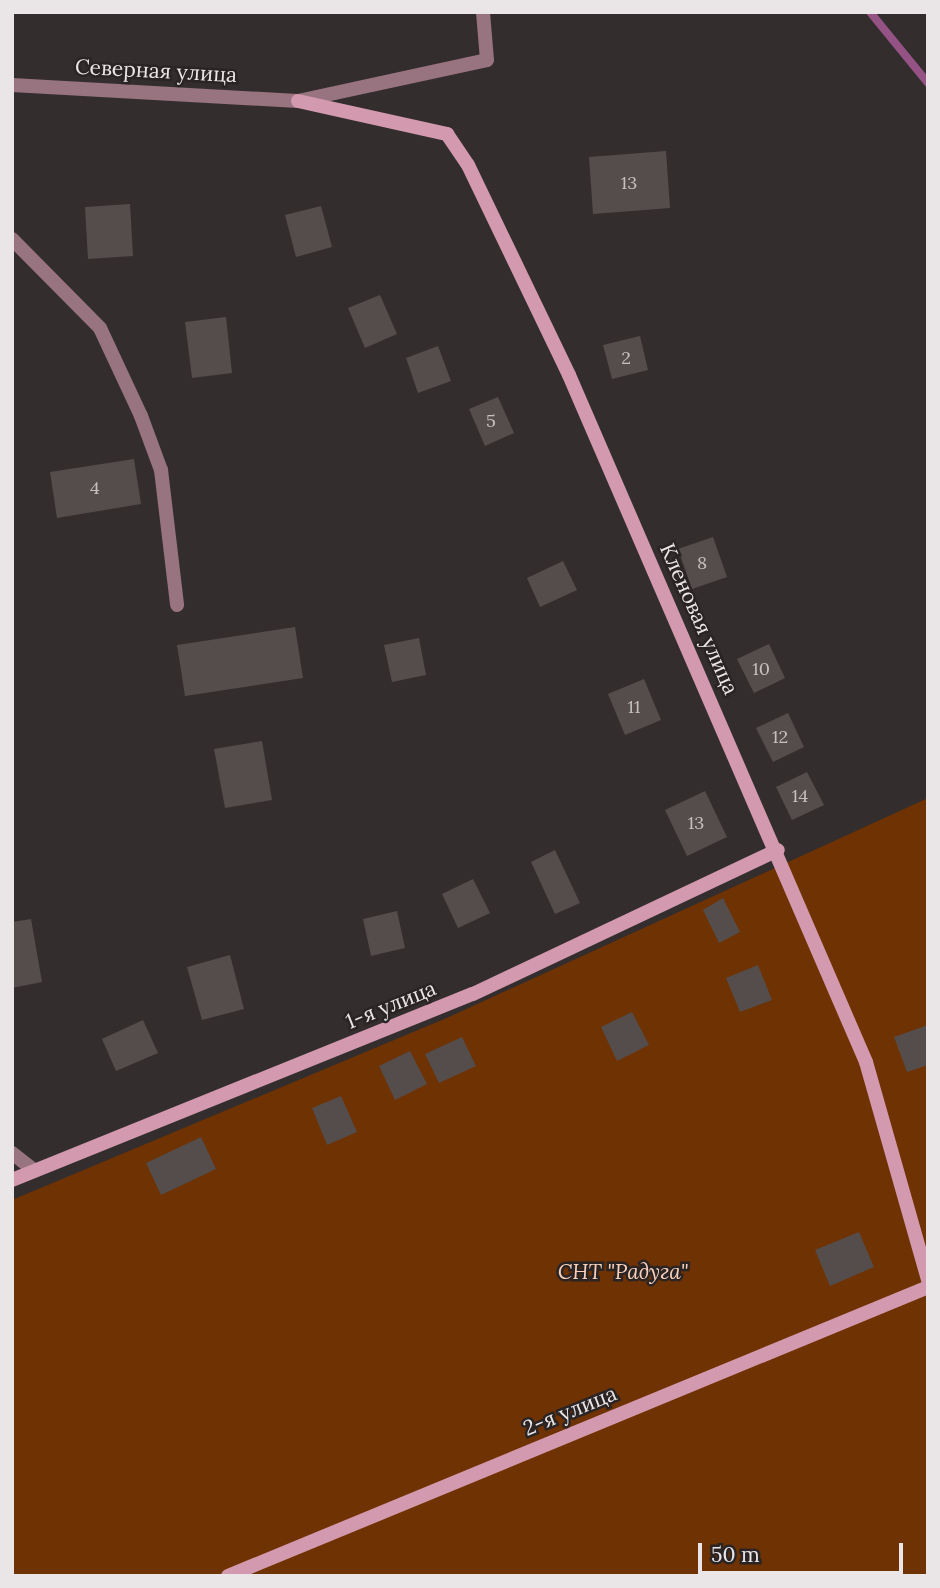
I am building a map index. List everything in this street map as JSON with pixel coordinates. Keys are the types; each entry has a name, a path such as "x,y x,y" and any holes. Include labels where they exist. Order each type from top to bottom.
{"street":[{"name":"Северная улица","path":"12,85 298,101 486,60 483,12"},
{"name":"Кленовая улица","path":"298,101 447,134 468,165 569,375 778,850 866,1062 928,1280"},
{"path":"12,239 100,328 146,428 160,470 177,605"},
{"name":"1-я улица","path":"12,1180 473,994 778,850"},
{"path":"12,1153 34,1170"},
{"name":"2-я улица","path":"228,1576 928,1287"}],"green space":[{"name":"СНТ \"Радуга\"","path":"928,798 928,1576 12,1576 12,1200 449,1017"}],"building":[{"path":"666,151 670,208 593,214 589,157"},
{"path":"130,204 133,256 88,259 85,207"},
{"path":"321,206 332,247 296,257 285,215"},
{"path":"380,295 397,334 365,348 348,308"},
{"path":"226,317 232,373 192,378 185,322"},
{"path":"640,336 648,370 612,379 603,345"},
{"path":"438,346 451,381 418,393 406,358"},
{"path":"498,397 514,433 485,446 469,409"},
{"path":"134,459 141,504 57,518 50,472"},
{"path":"713,537 727,577 692,589 678,549"},
{"path":"563,561 577,590 540,607 527,578"},
{"path":"295,627 303,678 185,696 177,645"},
{"path":"419,638 426,675 392,682 384,645"},
{"path":"769,644 785,678 754,693 737,659"},
{"path":"644,679 661,720 625,735 608,694"},
{"path":"788,713 804,747 773,762 756,728"},
{"path":"262,741 272,800 225,808 214,749"},
{"path":"807,772 824,805 792,820 776,787"},
{"path":"705,791 727,837 687,856 665,810"},
{"path":"555,850 580,903 555,914 531,862"},
{"path":"473,879 490,913 458,928 442,894"},
{"path":"723,898 740,932 719,943 703,910"},
{"path":"397,911 405,948 371,956 363,919"},
{"path":"31,919 42,982 12,988 12,922"},
{"path":"230,955 244,1009 202,1020 187,967"},
{"path":"758,965 772,1000 740,1012 726,978"},
{"path":"632,1012 649,1045 617,1061 601,1027"},
{"path":"143,1020 158,1053 116,1071 102,1039"},
{"path":"928,1025 928,1065 907,1072 894,1037"},
{"path":"462,1037 476,1066 439,1083 425,1054"},
{"path":"410,1051 427,1084 395,1100 379,1066"},
{"path":"341,1096 357,1132 327,1145 312,1108"},
{"path":"201,1137 216,1169 161,1195 146,1163"},
{"path":"859,1232 874,1267 830,1286 815,1250"}],"waterway":[{"path":"870,12 928,83"}]}
